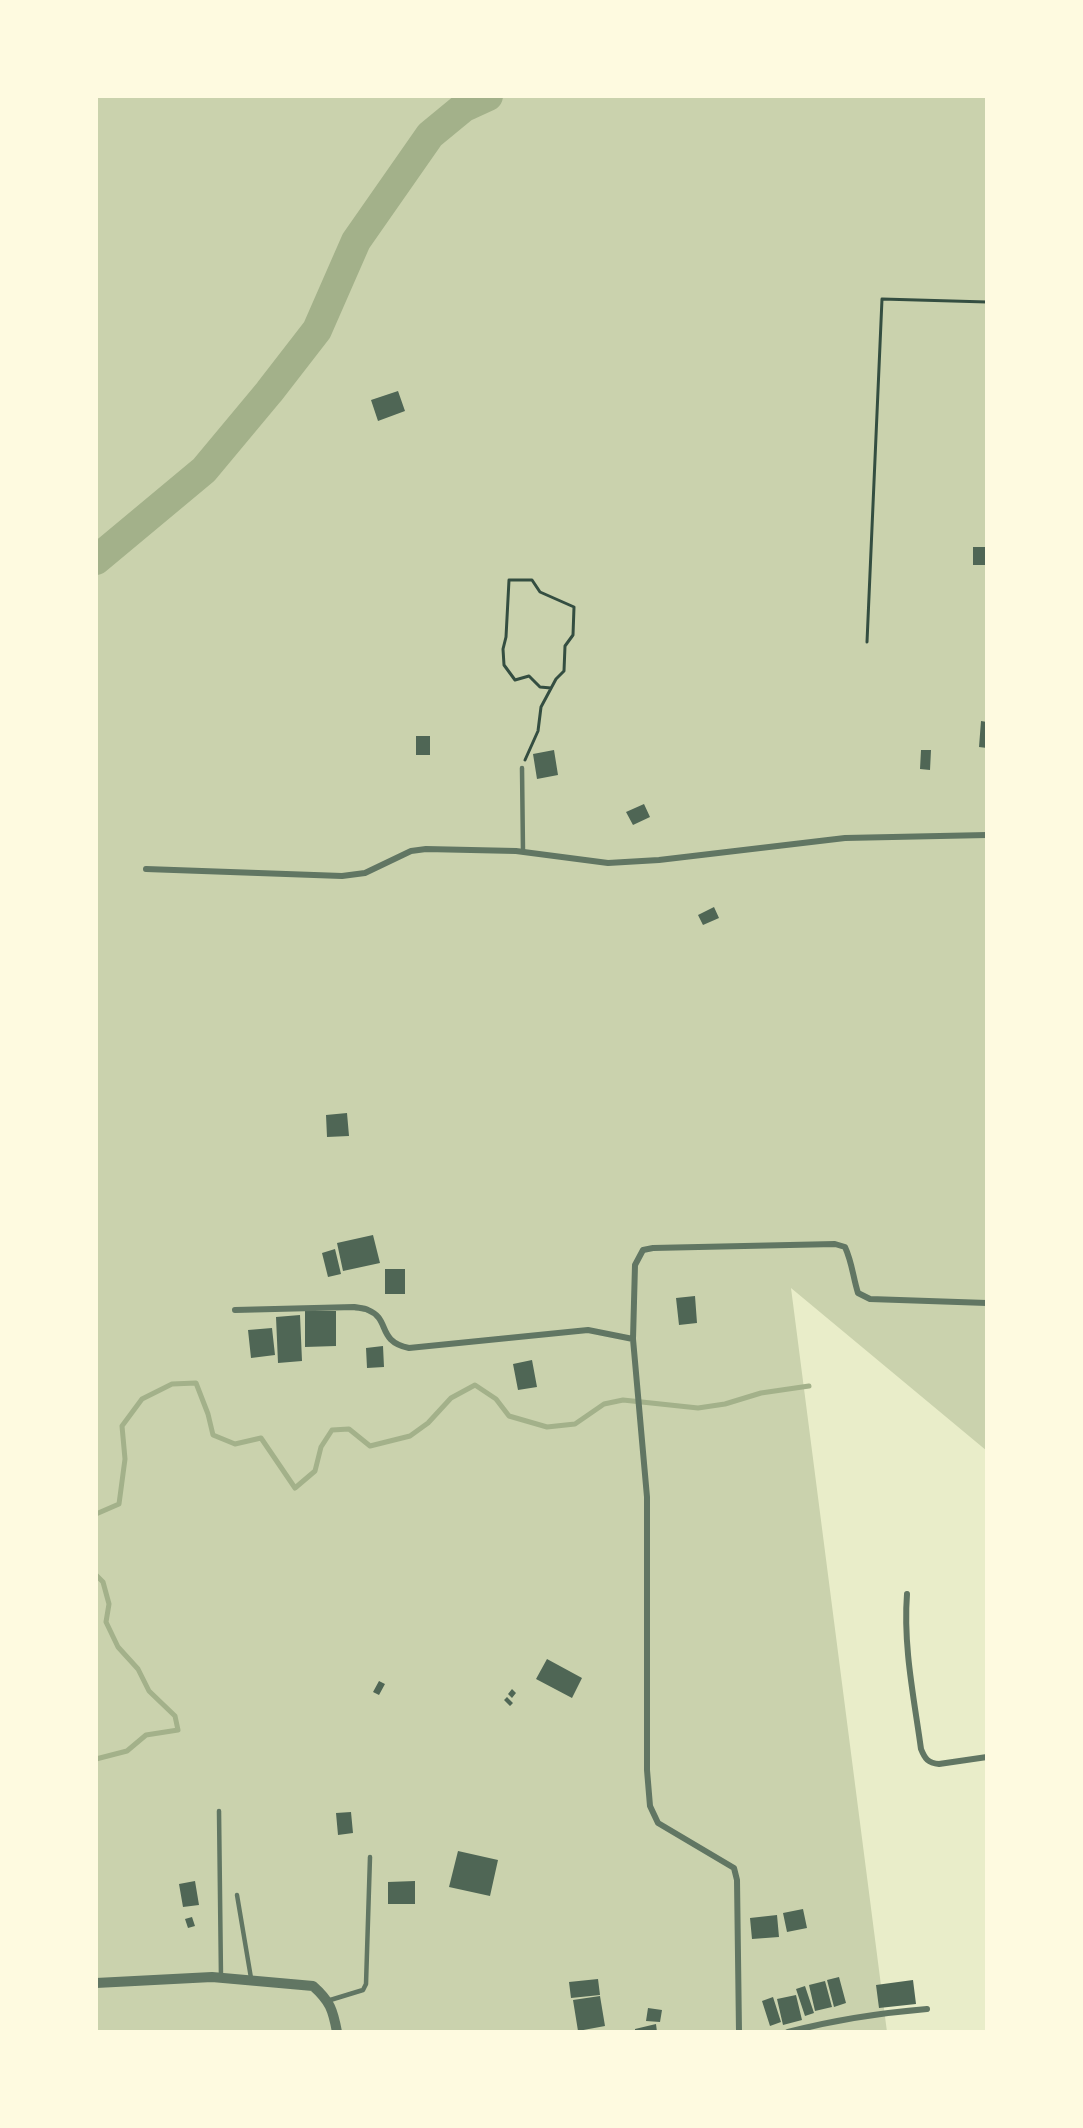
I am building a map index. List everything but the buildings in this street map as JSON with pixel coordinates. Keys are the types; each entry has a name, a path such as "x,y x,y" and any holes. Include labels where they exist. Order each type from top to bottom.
{"street":[{"path":"146,869 342,876 365,873 411,851 426,849 523,852 608,863 659,860 845,838 987,834"},
{"path":"739,2032 737,1880 734,1868 658,1823 650,1806 647,1770 647,1497 633,1339 635,1265 643,1250 653,1248 835,1244 845,1247 851,1260 853,1279 858,1293 870,1299 987,1303"},
{"path":"235,1310 354,1307 369,1310 382,1323 389,1339 396,1345 409,1348 588,1330 633,1339"},
{"path":"907,1594 905,1614 907,1650 921,1749 925,1759 939,1764 987,1757"},
{"path":"96,1983 220,1978 313,1986 333,2011 337,2032"},
{"path":"788,2032 857,2016 927,2009"}],"lane":[{"path":"522,768 523,852"},
{"path":"219,1810 220,1978"},
{"path":"327,2001 363,1990 366,1984 370,1857"},
{"path":"237,1895 251,1981"}],"path":[{"path":"867,642 882,299 987,302"},
{"path":"522,768 538,731 541,707 564,670 565,646 573,635 574,607 540,592 532,580 509,579 506,636 503,649 504,665 515,680 529,676 540,687 551,688"}],"green space":[{"path":"96,96 987,96 987,1451 791,1288 887,2032 96,2032"}],"waterway":[{"path":"96,560 204,470 317,330 356,241 430,135 464,107 488,96"},
{"path":"96,1514 119,1504 125,1459 122,1426 142,1399 172,1384 196,1383 213,1435 235,1444 261,1438 295,1488 315,1471 321,1447 332,1430 349,1429 370,1446 410,1436 428,1423 451,1398 475,1385 496,1399 509,1416 547,1427 575,1424 604,1404 623,1400 698,1408 725,1404 761,1393 809,1386"},
{"path":"96,1575 103,1582 109,1604 106,1622 118,1647 138,1669 149,1691 175,1716 178,1730 146,1735 127,1751 96,1759"}]}
